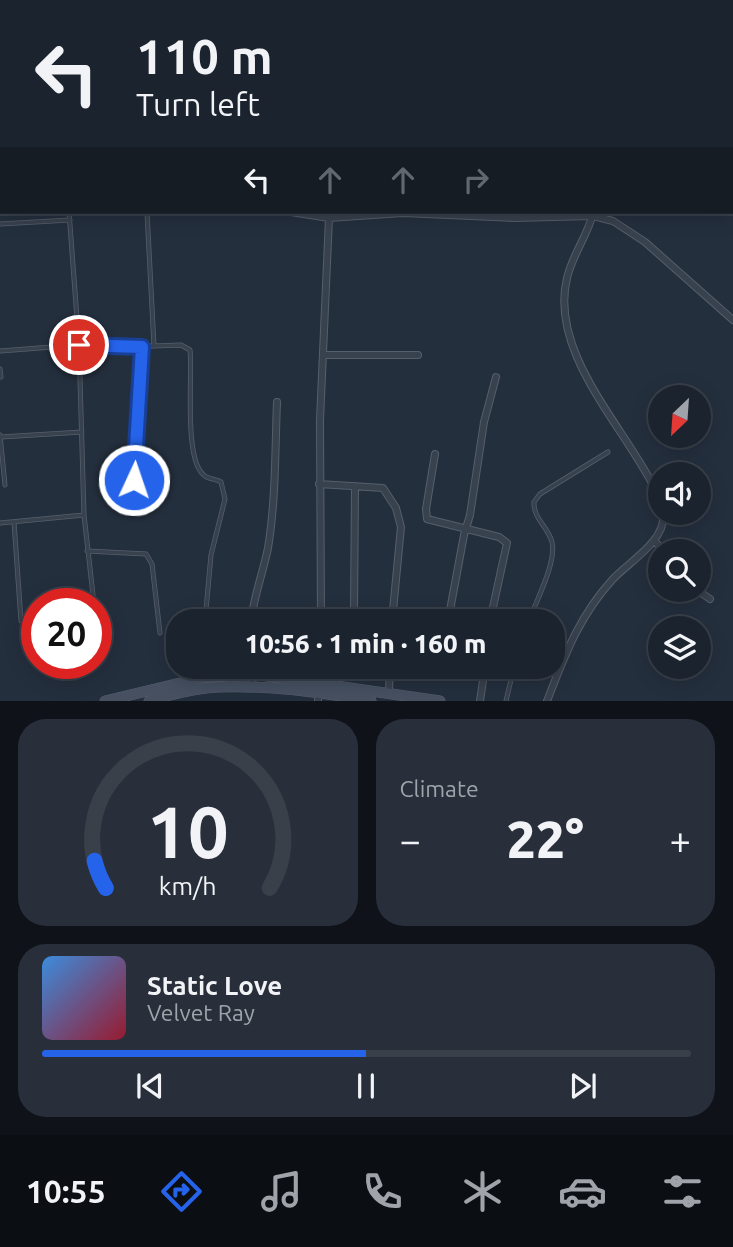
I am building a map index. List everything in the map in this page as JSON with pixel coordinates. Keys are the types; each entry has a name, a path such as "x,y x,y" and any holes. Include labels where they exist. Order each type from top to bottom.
{"main road":[{"path":"149,701 182,691 197,679"},
{"path":"301,679 440,701"},
{"path":"105,701 218,687 252,688 318,698 371,701"}],"street":[{"path":"304,214 329,218 388,214"},
{"path":"425,214 514,218 593,214 613,221 635,235 733,320"},
{"path":"593,214 567,278 564,301 567,324 572,345 594,390 634,450 648,476"},
{"path":"321,609 320,484 329,218"},
{"path":"323,355 418,355"},
{"path":"451,609 465,528 470,516 484,422 496,377"},
{"path":"252,609 267,551 274,503 277,401"},
{"path":"435,454 426,509 427,519 504,539 507,543 493,609"},
{"path":"320,484 383,488 401,527 394,609"},
{"path":"354,609 355,486"},
{"path":"547,701 574,633 612,580 648,546"},
{"path":"252,688 253,679"},
{"path":"318,698 319,679"},
{"path":"389,692 390,679"},
{"path":"480,701 483,679"}],"lane":[{"path":"69,214 79,345 84,515 92,588"},
{"path":"146,214 154,346"},
{"path":"0,224 70,220"},
{"path":"0,351 79,345 181,345 190,350 192,437 198,467 206,477 223,485 225,499 211,555 206,609"},
{"path":"132,506 142,347"},
{"path":"0,369 1,377"},
{"path":"5,485 0,436 82,432"},
{"path":"533,609 552,559 552,543 535,513 534,502 540,494 608,452"},
{"path":"0,523 84,515"},
{"path":"13,522 21,621"},
{"path":"87,551 146,554 152,564 160,633"},
{"path":"506,701 511,679"}],"route":[{"path":"79,345 142,347 134,480"}]}
